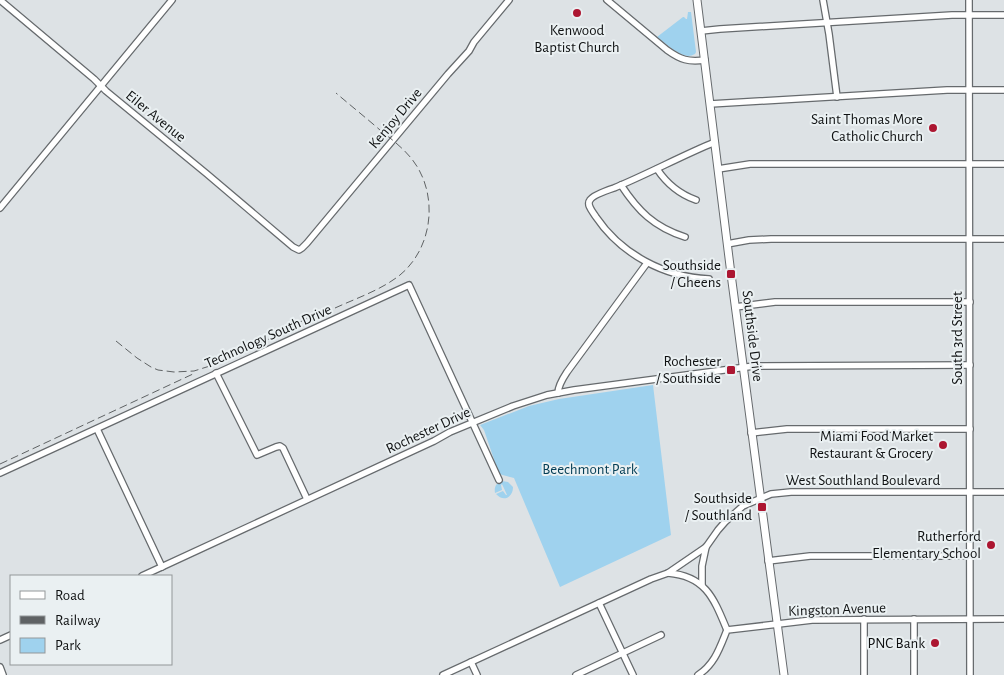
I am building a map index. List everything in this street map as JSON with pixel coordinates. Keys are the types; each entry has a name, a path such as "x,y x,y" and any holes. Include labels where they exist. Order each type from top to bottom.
{"main road":[{"name":"Southside Drive","path":"697,0 751,433 784,675"}],"street":[{"name":"Eiler Avenue","path":"0,0 106,91 299,250"},
{"path":"0,208 172,0"},
{"name":"Kenjoy Drive","path":"299,250 307,243 469,51 474,42 509,0"},
{"path":"608,0 677,57 694,62 704,60"},
{"path":"823,0 837,96"},
{"name":"South 3rd Street","path":"969,0 970,675"},
{"path":"701,31 952,15 1004,15"},
{"path":"710,104 947,90 1004,90"},
{"path":"709,279 685,276 647,263 608,233 589,205 590,199 599,194 715,142"},
{"path":"718,169 750,164 1004,164"},
{"path":"656,169 663,179 676,191 696,200"},
{"path":"621,185 631,201 642,212 674,234 684,237"},
{"path":"728,244 771,238 1004,239"},
{"path":"558,393 561,382 567,372 647,263"},
{"name":"Technology South Drive","path":"0,473 409,285 473,423"},
{"path":"735,307 775,302 970,302"},
{"name":"Rochester Drive","path":"144,575 441,438 450,432 529,400 558,393 754,366 970,365"},
{"path":"216,373 256,455 276,447 280,446 283,448 307,500"},
{"path":"473,423 499,480"},
{"path":"97,429 162,567"},
{"path":"751,433 786,429 970,429"},
{"name":"West Southland Boulevard","path":"443,675 651,578 668,573 706,547 718,530 734,513 751,502 771,494 791,492 1004,492"},
{"path":"702,585 702,566 706,547"},
{"path":"768,561 810,556 970,556"},
{"path":"668,573 684,576 702,585 718,608 727,630 716,657 698,675"},
{"path":"599,603 633,675"},
{"path":"864,619 864,675"},
{"path":"914,619 914,675"},
{"name":"Kingston Avenue","path":"727,630 812,620 1004,619"},
{"path":"576,675 661,635"},
{"path":"471,662 477,675"},
{"path":"0,667 3,675"}],"green space":[{"path":"688,12 691,12 696,52 692,55 683,55 657,37 683,17 687,19"},
{"name":"Beechmont Park","path":"653,385 671,535 560,587 514,478 499,474 484,430 480,425 529,406 559,399"},
{"path":"502,481 508,482 513,487 513,491 507,498 502,498 496,494 503,491 507,495 502,484 502,490 495,493 496,486"}],"railway":[{"path":"335,308 377,289 400,275 420,250 426,235 429,219 426,187 420,172 411,158 396,143 336,93"},
{"path":"116,341 137,358 158,370 174,372 194,371 213,365 284,332 327,308"},
{"path":"0,464 193,374"}],"place":[{"name":"Kenwood Baptist Church","path":"577,13"},
{"name":"Saint Thomas More Catholic Church","path":"933,128"},
{"name":"Southside / Gheens","path":"731,274"},
{"name":"Rochester / Southside","path":"731,370"},
{"name":"Miami Food Market Restaurant & Grocery","path":"943,445"},
{"name":"Southside / Southland","path":"762,507"},
{"name":"Rutherford Elementary School","path":"991,545"},
{"name":"PNC Bank","path":"935,643"}]}
